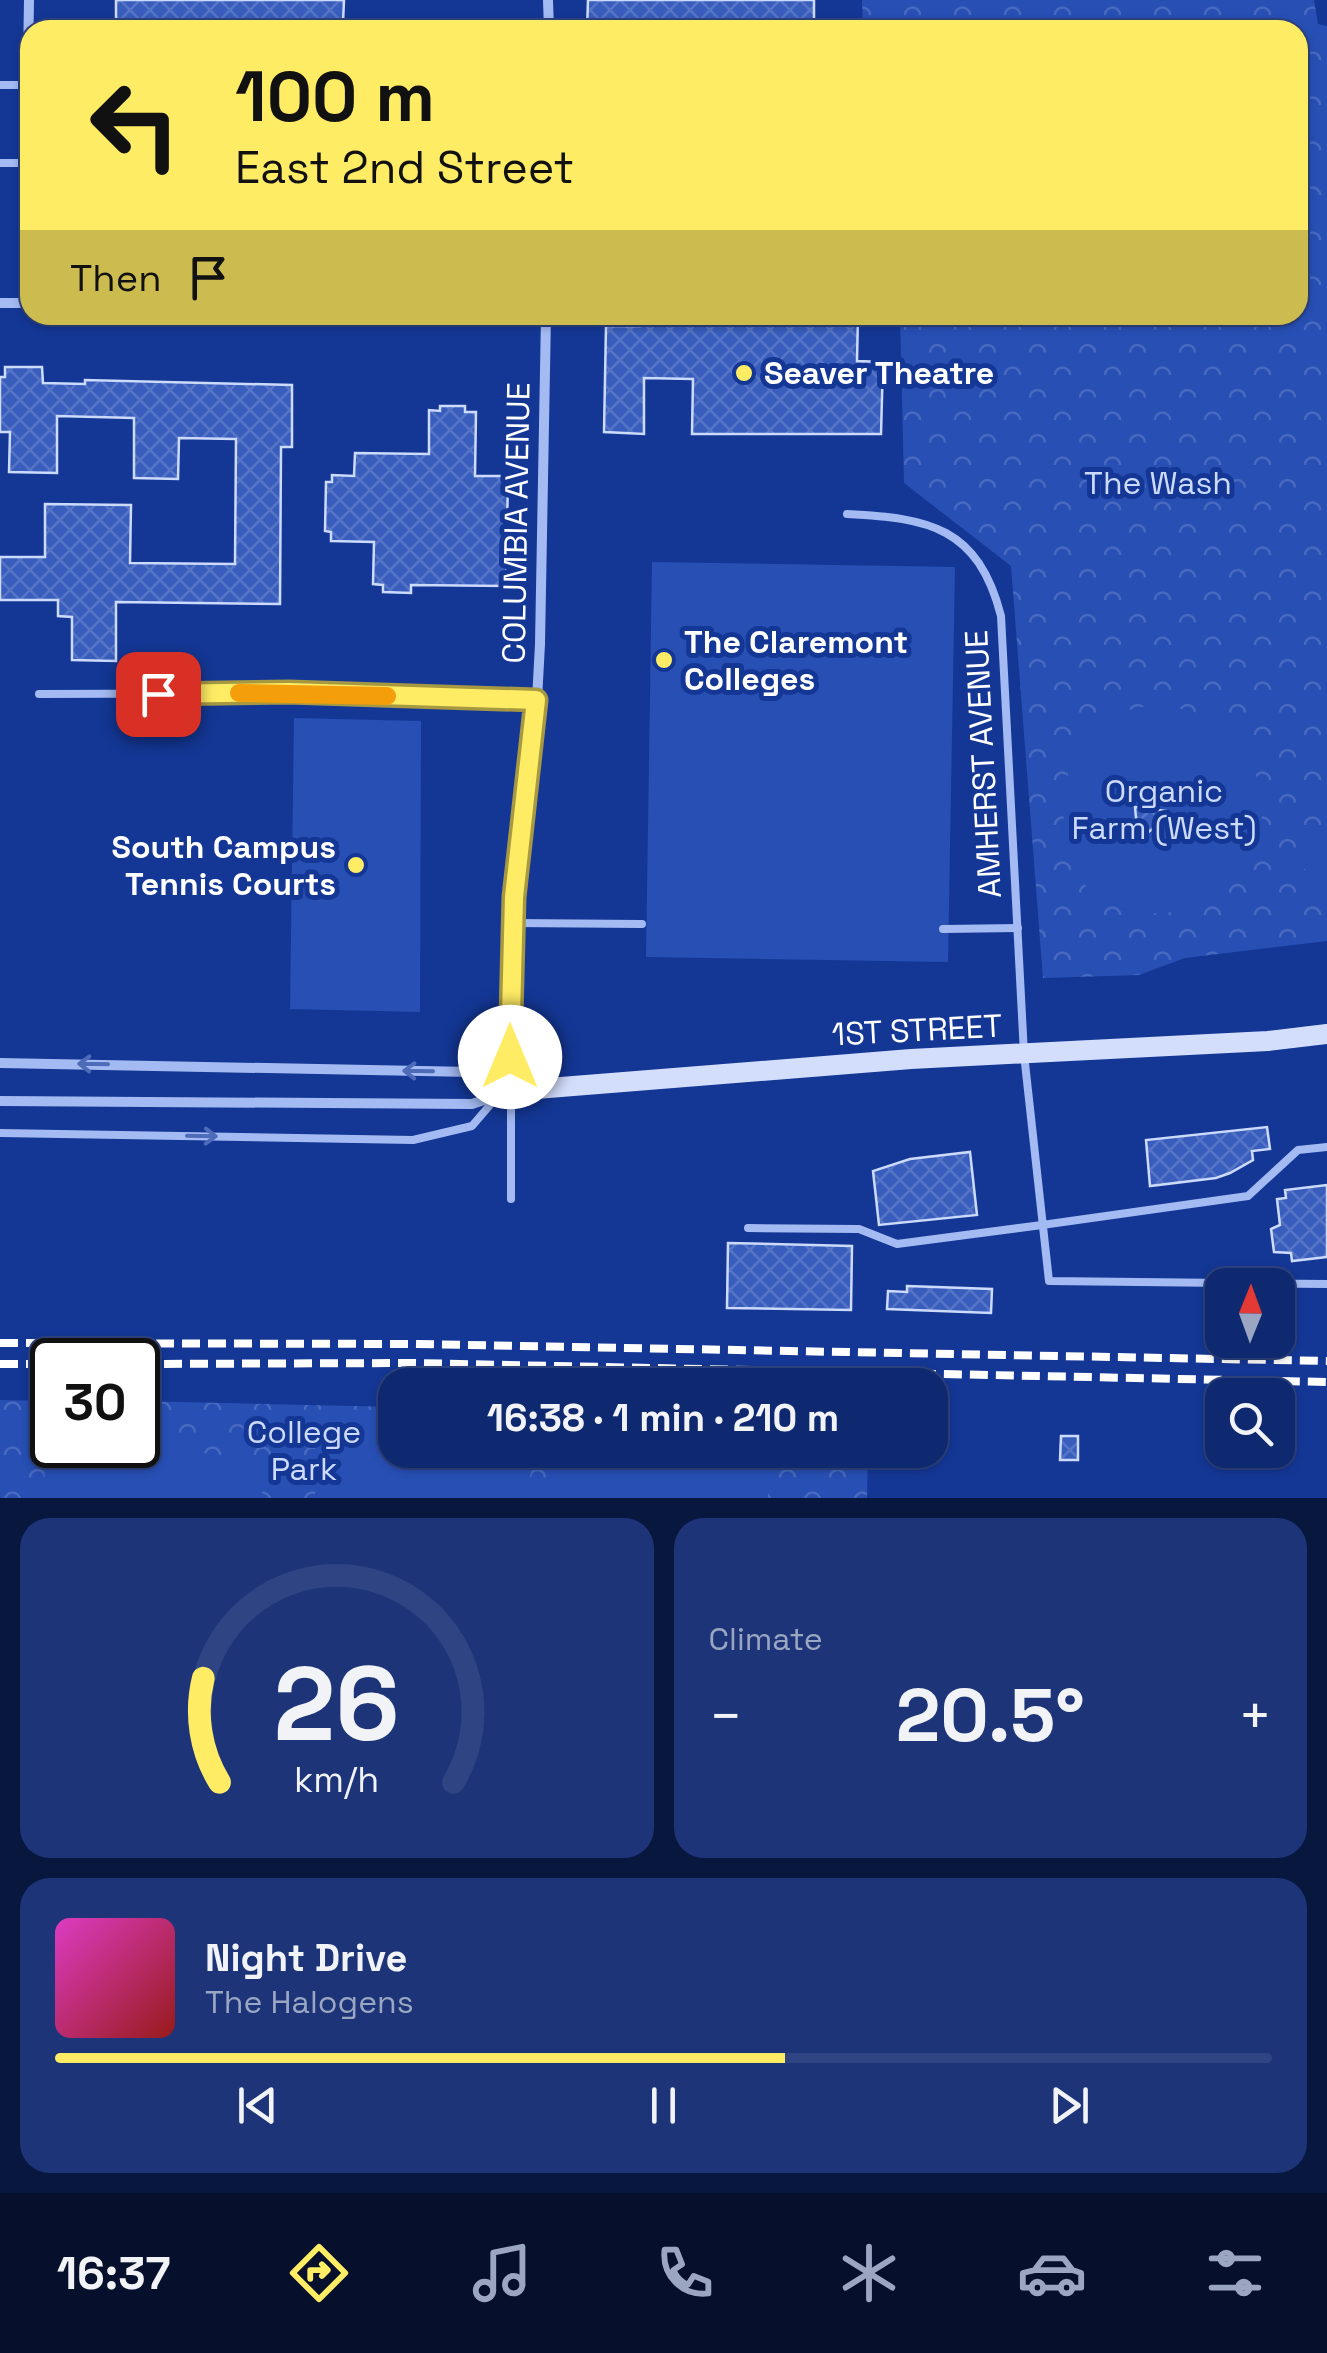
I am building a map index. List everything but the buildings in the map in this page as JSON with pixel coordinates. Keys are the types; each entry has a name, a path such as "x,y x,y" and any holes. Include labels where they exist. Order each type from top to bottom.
{"street":[{"name":"COLUMBIA AVENUE","path":"504,1093 512,923 536,700 546,325"},
{"name":"1ST STREET","path":"0,1101 472,1104 504,1093 792,1067 1327,1034"},
{"name":"1ST STREET","path":"0,1063 472,1072 504,1093"}],"lane":[{"name":"AMHERST AVENUE","path":"847,514 899,516 945,531 983,567 1001,616 1024,1054 1049,1280 1327,1284"},
{"path":"39,694 289,692 536,700"},
{"path":"512,923 642,924"},
{"path":"943,929 1018,928"},
{"path":"0,1132 412,1140 472,1126 504,1093"},
{"path":"504,1093 511,1199"},
{"path":"748,1228 859,1229 897,1244 1042,1225 1248,1196 1298,1150 1327,1147"}],"green space":[{"name":"The Wash","path":"862,0 1314,0 1318,24 1327,26 1327,941 1185,958 1139,975 1043,978 1011,566 904,483 900,325 1308,325 1308,20 863,20"},
{"path":"652,562 955,567 948,962 646,957"},
{"name":"Organic Farm (West)","path":"1153,705 1203,715 1231,734 1251,762 1262,812 1256,846 1244,869 1226,887 1181,910 1156,913 1131,911 1107,902 1086,886 1068,855 1064,829 1069,769 1087,733 1112,715"},
{"name":"South Campus Tennis Courts","path":"294,718 421,721 420,1012 290,1009"},
{"path":"1327,817 1327,881 1297,865"},
{"name":"College Park","path":"0,1400 30,1401 30,1468 160,1468 160,1402 378,1407 378,1468 868,1468 867,1498 0,1498"},
{"path":"334,1425 378,1428 378,1468 532,1468 525,1498 315,1498 315,1442"},
{"path":"160,1441 266,1470 261,1498 45,1498 44,1468 160,1468"},
{"path":"554,1468 768,1468 768,1498 553,1498"}],"railway":[{"path":"0,1343 414,1344 1327,1361"},
{"path":"160,1364 412,1363 1327,1382"},
{"path":"0,1364 30,1364"}],"slow traffic":[{"path":"239,693 387,696"}],"place":[{"name":"Seaver Theatre","path":"744,373"},
{"name":"The Claremont Colleges","path":"664,660"},
{"name":"South Campus Tennis Courts","path":"356,865"}],"route":[{"path":"158,694 289,692 536,700 514,897 510,1057"}]}
